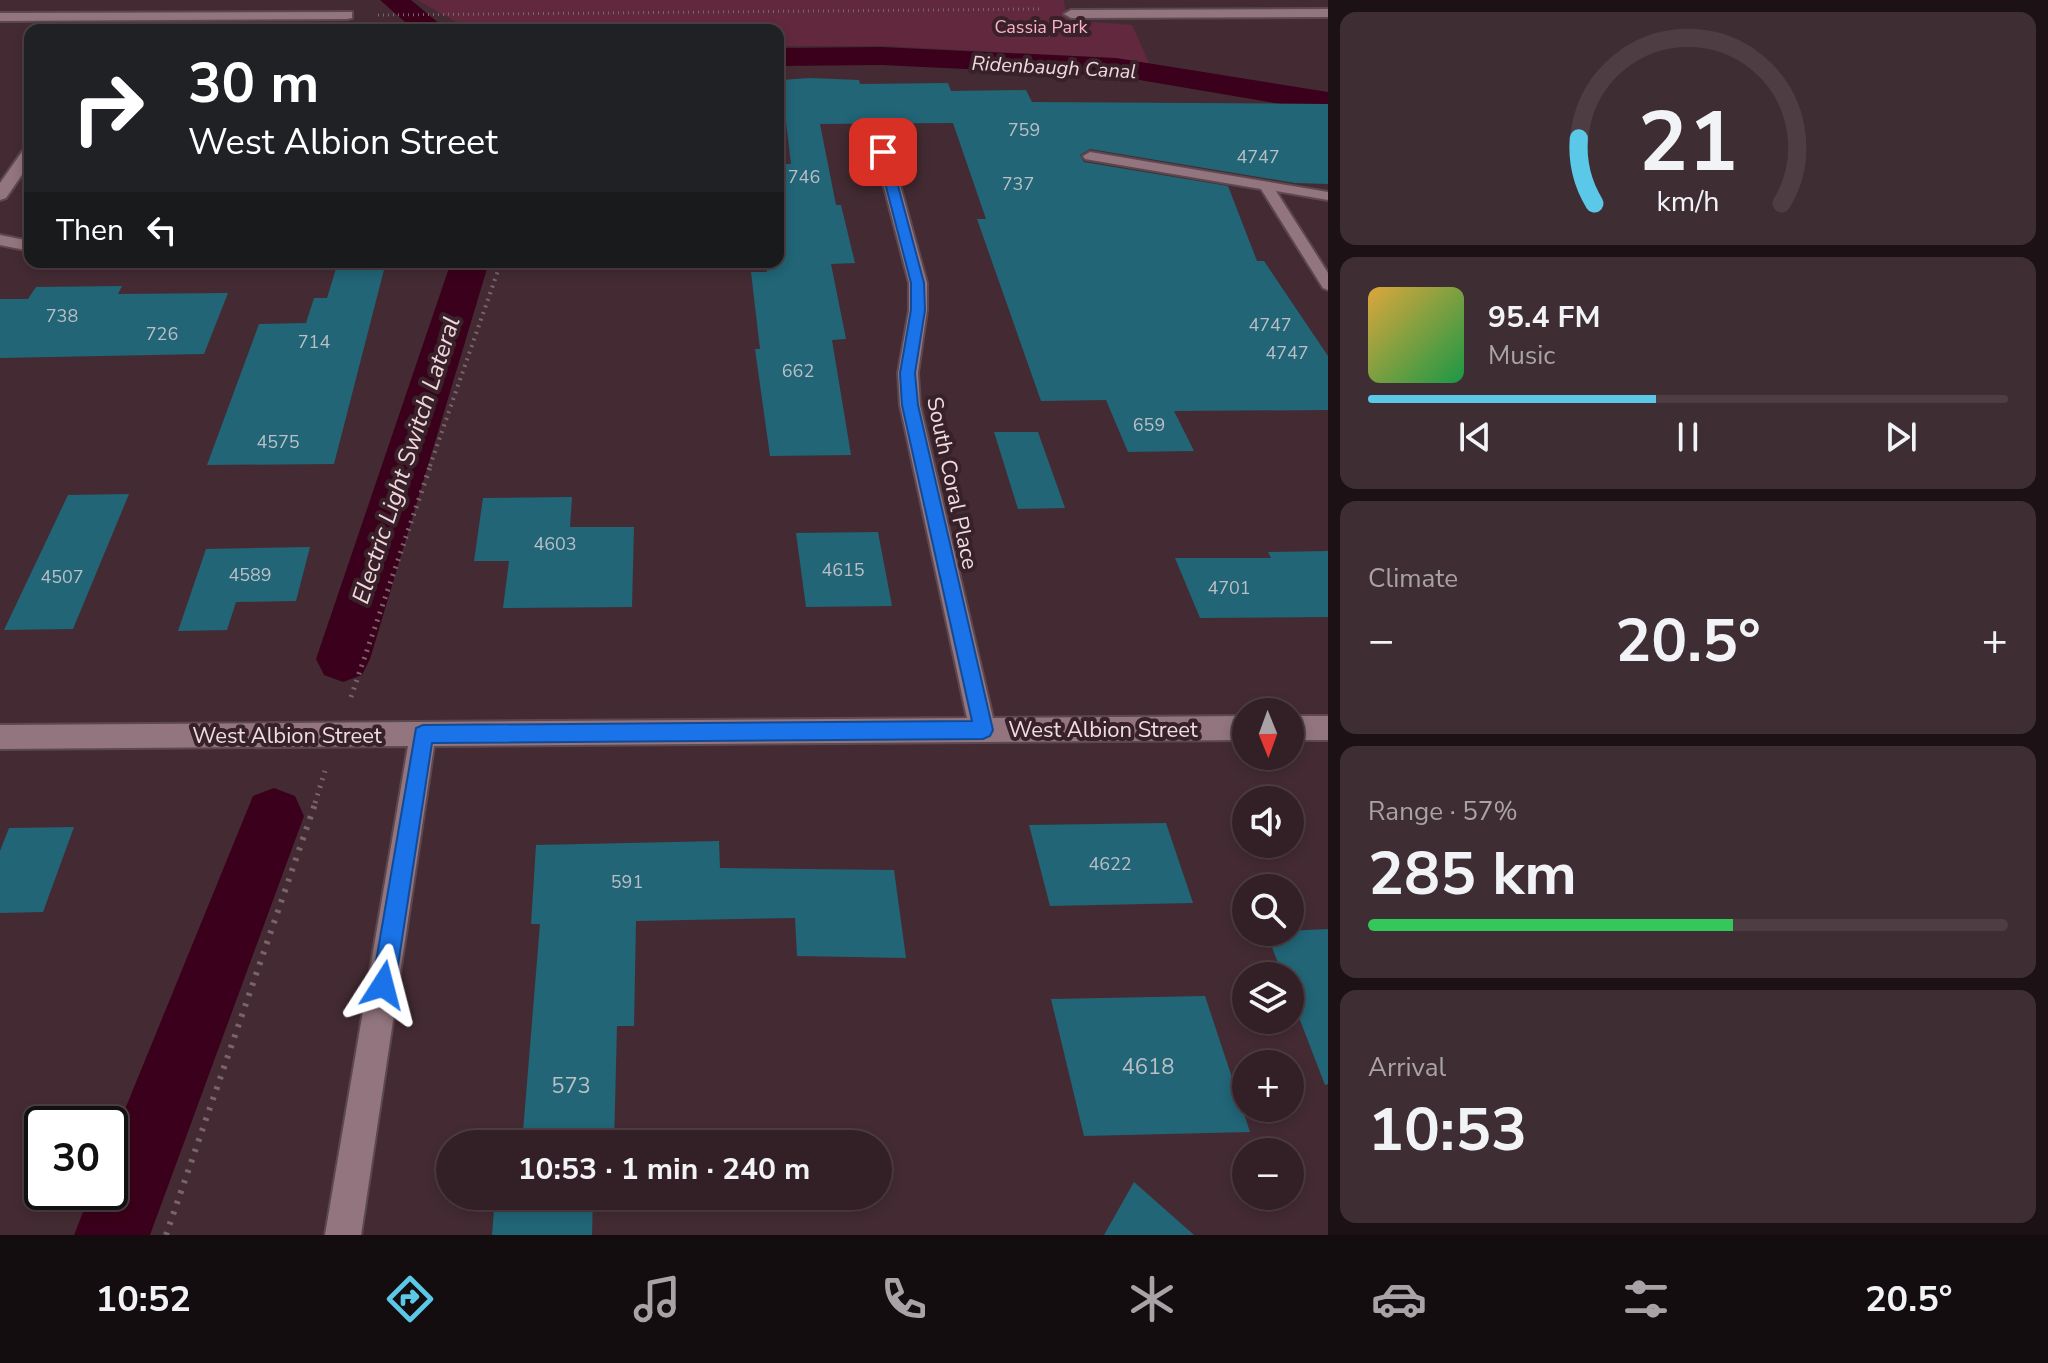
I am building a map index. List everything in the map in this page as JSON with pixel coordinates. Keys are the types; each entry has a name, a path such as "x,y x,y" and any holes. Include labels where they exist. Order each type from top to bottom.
{"street":[{"path":"120,0 117,4 125,17"},
{"path":"1071,14 1328,13"},
{"path":"0,17 347,15"},
{"path":"120,24 125,17"},
{"name":"South Coral Place","path":"883,152 918,283 918,310 908,373 910,405 983,730"},
{"path":"0,195 24,161"},
{"path":"0,240 24,245"},
{"name":"West Albion Street","path":"0,737 1232,728"},
{"path":"1304,728 1328,728"},
{"path":"343,1235 423,734"}],"lane":[{"path":"1090,156 1328,196"},
{"path":"1265,185 1328,285"}],"path":[{"path":"347,15 1065,9 1071,14"},
{"path":"166,1235 499,268"}],"green space":[{"name":"Cassia Park","path":"417,0 1064,0 1065,9 1092,22 1132,25 1150,65 1110,58 884,46 784,46 784,24 460,24"}],"building":[{"path":"784,80 859,80 860,84 948,83 951,91 1026,90 1032,102 1328,104 1328,184 1295,183 1090,149 1080,155 1084,162 1228,186 1257,261 1264,261 1328,356 1328,410 1174,411 1194,451 1128,452 1106,400 1041,401 977,219 986,219 953,123 820,124 836,205 841,205 855,263 831,264 846,339 832,340 851,455 770,456 755,349 760,349 751,272 784,268 784,164 791,164"},
{"path":"336,268 384,268 334,464 207,465 259,324 306,323 314,298 327,298"},
{"path":"122,286 118,294 228,293 204,354 0,358 0,299 28,299 36,287"},
{"path":"994,432 1038,432 1065,508 1018,509"},
{"path":"129,494 73,629 4,630 68,495"},
{"path":"572,497 570,527 634,527 632,607 503,608 509,561 474,561 483,498"},
{"path":"878,532 892,606 806,607 796,533"},
{"path":"310,547 296,601 236,602 227,630 178,631 206,549"},
{"path":"1328,551 1328,617 1200,618 1175,558 1271,558 1268,552"},
{"path":"1166,823 1193,903 1050,906 1029,825"},
{"path":"74,827 43,912 0,913 0,851 9,828"},
{"path":"719,841 720,868 894,870 906,958 797,956 795,918 636,921 634,1026 617,1026 614,1130 523,1130 540,924 531,924 536,845"},
{"path":"1328,929 1328,1084 1325,1085 1304,1030 1304,962 1278,962 1271,946 1304,946 1304,930"},
{"path":"1205,996 1232,1078 1232,1122 1247,1122 1250,1132 1084,1136 1051,999"},
{"path":"1134,1182 1194,1235 1104,1235"},
{"path":"494,1210 593,1210 592,1235 492,1235"}],"waterway":[{"name":"Ridenbaugh Canal","path":"394,0 424,24"},
{"name":"Ridenbaugh Canal","path":"784,57 881,56 1116,67 1328,102"},
{"name":"Electric Light Switch Lateral","path":"343,659 468,268"},
{"name":"Electric Light Switch Lateral","path":"112,1235 274,816"}],"route":[{"path":"383,985 423,734 983,730 910,405 908,373 918,310 918,283 883,152"}]}
